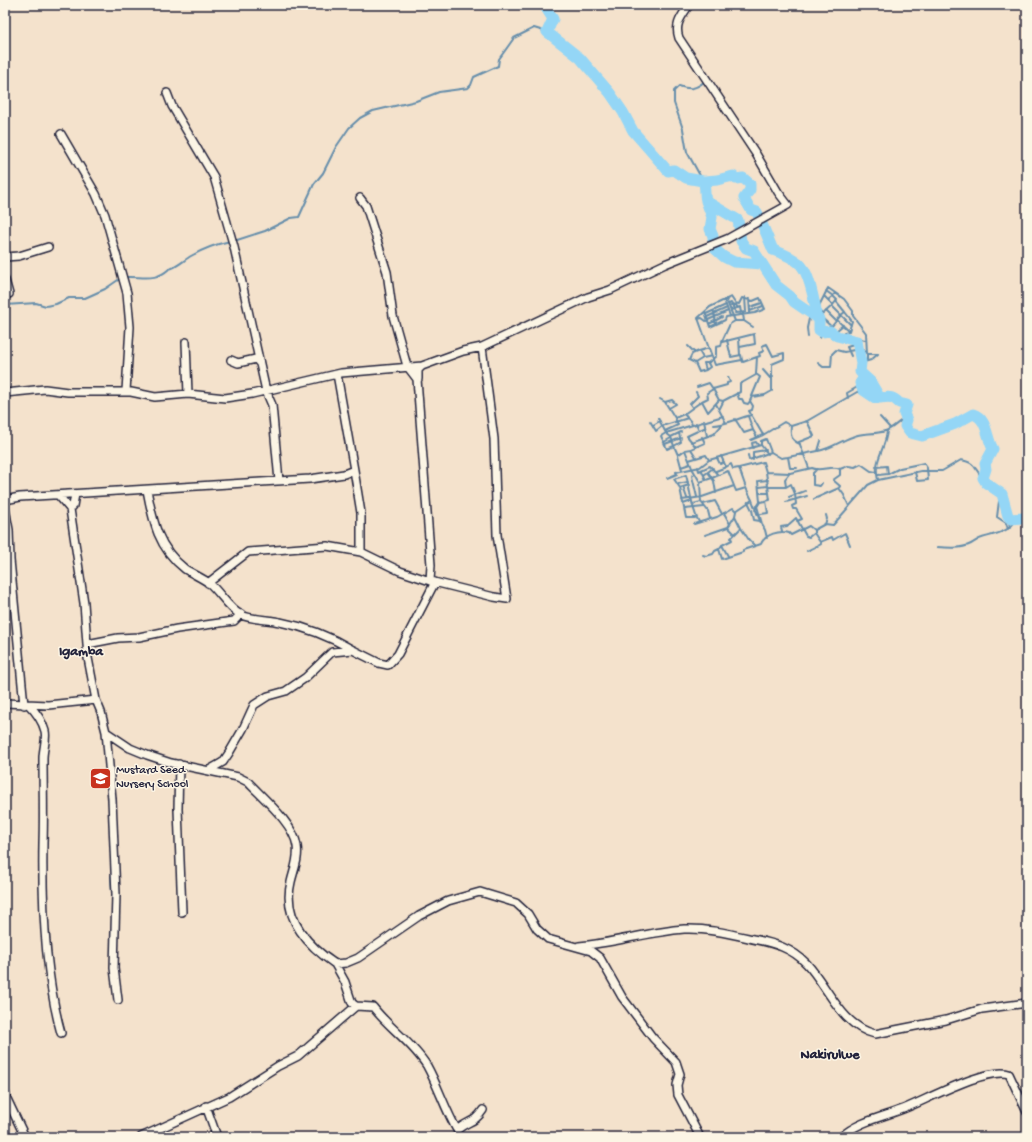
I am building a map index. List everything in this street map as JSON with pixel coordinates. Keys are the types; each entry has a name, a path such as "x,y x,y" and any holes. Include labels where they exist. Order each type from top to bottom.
{"street":[{"path":"5,393 17,390 45,389 68,392 126,392 155,397 188,394 225,398 266,391 337,374 407,366 422,366 463,351 482,347 588,297 610,290 665,264 728,239 788,205 778,192 756,154 679,38 676,29 689,5"},
{"path":"167,93 172,106 214,177 233,245 266,391 272,405 279,481"},
{"path":"61,134 89,182 105,215 124,281 127,293 130,327 126,392"},
{"path":"360,198 366,206 387,272 393,316 407,366 418,379"},
{"path":"5,257 20,256 48,247"},
{"path":"5,280 9,294"},
{"path":"186,342 188,394"},
{"path":"208,583 248,552 327,546 361,552 400,571 432,582 507,599 497,534 494,438 482,347"},
{"path":"231,360 238,363 256,359 260,364"},
{"path":"147,490 153,522 163,545 172,558 194,575 208,583 225,601 241,614 306,628 330,638 379,663 388,665 398,654 432,582 418,379 418,370 422,366"},
{"path":"337,374 361,513 361,552"},
{"path":"5,500 20,497 59,496 310,479 344,474 354,470"},
{"path":"70,509 73,506 75,494"},
{"path":"59,496 70,509 84,603 87,644 96,700 106,732 112,799 116,894 114,968 118,1000"},
{"path":"5,508 9,530 10,560 27,705 40,717 45,732 43,756 45,809 43,843 44,924 56,1015 61,1033"},
{"path":"87,644 234,621 241,614"},
{"path":"209,770 223,762 229,754 243,729 254,704 268,696 286,691 305,678 332,652 353,650"},
{"path":"5,703 27,705 96,700"},
{"path":"106,732 141,753 179,764 238,777 248,782 293,832 297,846 298,861 291,883 289,899 290,914 312,946 335,964 345,982 352,1003 356,1006 373,1007 383,1019 413,1048 426,1066 457,1130 463,1124 477,1119 483,1110"},
{"path":"179,764 178,809 182,912"},
{"path":"335,964 346,963 358,958 419,916 448,901 480,892 516,903 528,914 537,929 548,938 592,951 600,958 622,997 653,1038 676,1062 680,1074 677,1085 678,1095 700,1137"},
{"path":"573,946 599,944 685,929 736,935 774,943 792,950 808,965 842,1012 865,1032 875,1034 946,1020 982,1009 1027,1003"},
{"path":"141,1137 206,1106 229,1097 278,1066 298,1056 356,1006"},
{"path":"841,1137 858,1125 907,1108 956,1086 1001,1071 1009,1074 1027,1112"},
{"path":"5,1091 6,1097 25,1137"},
{"path":"206,1106 217,1137"}],"waterway":[{"path":"544,5 553,19 547,32 580,58 610,93 623,112 633,131 668,171 674,170 686,178 703,181 706,201 738,220 741,241 746,248 754,251 776,285 790,296 794,302 819,319 819,330 822,332 830,331 837,336 857,341 861,363 860,372 870,381 880,398 886,397 895,399 899,403 907,405 904,414 907,420 905,426 910,433 922,436 955,424 973,414 978,416 984,424 993,449 985,464 986,469 983,478 986,483 1002,494 1008,516 1011,519 1023,518 1027,521"},
{"path":"234,241 265,231 291,218 299,217 314,184 323,173 336,147 349,128 360,118 373,111 416,101 439,92 468,88 474,77 498,66 499,59 514,38 534,28 547,32"},
{"path":"703,181 687,152 683,129 674,103 674,91 679,86 693,88 699,86 705,81"},
{"path":"706,181 733,176 736,179 743,178 750,184 750,190 744,198 751,210 757,212 773,250 797,261 805,271 816,306 815,317"},
{"path":"706,201 712,217 710,229 713,236 713,245 715,249 724,257 734,262 762,264"},
{"path":"125,277 148,278 159,276 200,251 230,241"},
{"path":"5,305 36,303 46,306 56,304 69,298 85,298 105,289 121,278"},
{"path":"819,319 823,314 817,310 828,288 844,299 853,311 853,316 866,333 867,354"},
{"path":"826,291 833,296 828,300"},
{"path":"833,305 837,300 833,296 835,293"},
{"path":"823,314 833,305 824,296"},
{"path":"705,312 710,327 725,320 726,317 755,313 765,309 760,298 753,301 742,298 739,304 735,303 731,297 710,307 698,318 715,365 742,360 743,362 757,357"},
{"path":"745,297 746,312"},
{"path":"726,299 735,321 744,321 753,327"},
{"path":"749,299 750,313"},
{"path":"724,300 730,316"},
{"path":"836,301 845,312 841,315 851,325"},
{"path":"729,304 731,303 736,313"},
{"path":"750,307 762,303"},
{"path":"706,314 726,305"},
{"path":"731,306 736,305 738,308"},
{"path":"750,311 763,306"},
{"path":"832,306 841,315 836,321"},
{"path":"731,310 740,307 741,313"},
{"path":"707,317 727,308"},
{"path":"698,319 702,318 706,321 728,311"},
{"path":"826,311 836,321 832,326"},
{"path":"714,312 716,324"},
{"path":"735,313 746,312"},
{"path":"842,335 844,332 849,331 852,321 845,312"},
{"path":"743,314 744,321"},
{"path":"808,337 807,328 810,314"},
{"path":"709,324 722,317"},
{"path":"821,317 836,331 834,333"},
{"path":"837,320 849,331"},
{"path":"722,341 730,324 735,321"},
{"path":"841,337 842,335 836,331 843,325"},
{"path":"820,338 822,332"},
{"path":"708,363 710,367 706,370 704,363 708,363 716,356 716,347 721,346 722,342 754,334 755,344 740,347"},
{"path":"739,338 740,355"},
{"path":"857,341 861,339 865,340"},
{"path":"727,340 731,357 741,355 742,360"},
{"path":"750,401 760,377 756,374 757,357 760,356 759,353 764,351 762,346 767,344 773,356 784,353 784,359 772,364 772,391 765,395 752,397"},
{"path":"851,356 847,347 857,344"},
{"path":"688,346 694,352"},
{"path":"861,347 867,354"},
{"path":"703,358 699,351 709,348"},
{"path":"818,363 823,367 831,367 832,354 836,350 844,352 859,349"},
{"path":"699,351 692,354 689,360 695,363 703,358 712,356"},
{"path":"867,361 867,354 878,354"},
{"path":"861,363 871,360 878,354"},
{"path":"695,363 699,372 706,370"},
{"path":"763,370 770,378 773,377"},
{"path":"697,387 709,383 713,389 707,393 708,398 702,401 708,412 719,400 723,401 740,392 740,384 756,375"},
{"path":"719,400 713,389 727,385 727,383 730,382 728,377"},
{"path":"864,377 860,383 863,390 875,398 880,398"},
{"path":"848,398 847,393 861,385"},
{"path":"807,421 863,390"},
{"path":"692,407 690,404 698,396 696,392"},
{"path":"737,393 739,399 742,399 744,403 748,404 750,401 753,406 752,410 749,411 763,435 784,422 791,426"},
{"path":"660,399 665,402 675,418"},
{"path":"665,402 672,400 676,404 669,408"},
{"path":"684,414 702,401"},
{"path":"719,410 723,402"},
{"path":"716,404 726,423"},
{"path":"665,431 678,425 675,418 684,414 692,425"},
{"path":"714,425 727,423 751,415"},
{"path":"666,433 723,416"},
{"path":"748,416 753,430"},
{"path":"880,417 890,428"},
{"path":"658,418 666,433 661,436 667,449 674,446 678,455"},
{"path":"650,421 656,431 662,426 688,418"},
{"path":"818,451 827,449 856,435 888,430 906,418"},
{"path":"735,419 744,433 753,430 757,437"},
{"path":"653,425 660,421"},
{"path":"704,421 707,436"},
{"path":"791,426 807,421 814,436 799,442 809,468"},
{"path":"696,423 699,430"},
{"path":"691,442 714,434 722,425"},
{"path":"791,426 792,437 800,444"},
{"path":"696,447 687,436 704,428"},
{"path":"887,431 877,466 878,480 921,471 942,471 961,460 972,464 983,478"},
{"path":"671,437 681,432"},
{"path":"666,433 671,437 674,446 681,442 679,433"},
{"path":"751,440 763,435"},
{"path":"691,449 705,443 702,437"},
{"path":"664,442 671,438"},
{"path":"665,444 681,438"},
{"path":"768,454 761,445 761,441 766,439 771,452"},
{"path":"797,468 790,468 788,457 818,451 821,441"},
{"path":"753,448 752,443 756,442 758,445"},
{"path":"667,478 677,474 676,472 700,467 709,460 761,445"},
{"path":"682,470 678,455 685,450 691,449 696,457"},
{"path":"685,450 692,468 700,482 701,502 708,511 710,519"},
{"path":"753,460 753,452 766,450"},
{"path":"748,455 749,460 771,452 781,458 788,457"},
{"path":"689,460 706,455 709,460"},
{"path":"721,456 726,467 731,464 733,469 739,468"},
{"path":"717,458 720,464 724,462"},
{"path":"746,488 739,468 763,462 770,500 760,502 755,510"},
{"path":"878,475 888,474 900,468 924,463 927,468 928,480 917,481 915,472"},
{"path":"681,467 690,464"},
{"path":"766,472 790,473 812,468 840,469 848,466 855,467 861,464 871,471 876,472"},
{"path":"698,467 699,471 710,466 718,475"},
{"path":"876,467 887,466 888,474"},
{"path":"716,471 726,467"},
{"path":"704,475 713,468"},
{"path":"814,499 839,488 840,486 833,480 840,475 840,469"},
{"path":"816,470 813,473 813,485 820,486 822,483"},
{"path":"702,471 706,480"},
{"path":"708,472 712,478 728,471 734,486"},
{"path":"695,474 692,476 697,497"},
{"path":"769,487 786,487 785,479 789,474"},
{"path":"674,479 686,475 693,506 699,522"},
{"path":"700,482 712,478 716,493"},
{"path":"674,479 680,488 686,518 695,518"},
{"path":"760,502 758,481 768,480"},
{"path":"703,555 706,556 713,554 719,549 722,559 761,544 769,535 781,532 789,533 791,535 809,526 814,530 825,524 833,525 868,485 878,480"},
{"path":"677,484 688,482"},
{"path":"786,487 791,484 795,494 796,504 792,506 793,509 796,509 802,519 797,521"},
{"path":"680,488 689,485"},
{"path":"682,500 702,497 734,486 736,491 746,488 752,500"},
{"path":"759,487 768,486"},
{"path":"683,487 687,498"},
{"path":"839,488 849,506"},
{"path":"789,497 805,491"},
{"path":"759,493 769,493"},
{"path":"786,502 807,496"},
{"path":"1003,497 999,501 997,517 1006,523 1008,529"},
{"path":"736,511 752,500 760,521"},
{"path":"683,504 692,501"},
{"path":"703,504 715,501 722,514"},
{"path":"761,514 768,513 766,501"},
{"path":"693,504 701,502"},
{"path":"748,502 752,510"},
{"path":"757,506 762,524"},
{"path":"685,509 704,507"},
{"path":"694,524 717,517 733,508 736,511 735,516"},
{"path":"752,510 754,520 760,521 767,538"},
{"path":"724,513 730,524"},
{"path":"825,524 827,519 826,515"},
{"path":"705,535 728,527 735,516 741,528"},
{"path":"1008,516 1010,528"},
{"path":"782,531 781,527 787,526 796,518 806,536 809,537 814,533 814,530"},
{"path":"937,547 954,548 967,546 981,538 1006,530 1014,523 1016,519"},
{"path":"728,527 735,534"},
{"path":"719,549 722,545 732,540 731,538 741,528 754,545"},
{"path":"814,533 820,542"},
{"path":"807,551 821,544 820,542 832,537 833,540 845,533 850,545"},
{"path":"722,545 728,556"},
{"path":"111,876 112,893"}],"place":[{"name":"Mustard Seed Nursery School","path":"100,778"}],"district":[{"name":"Igamba","path":"81,652"},
{"name":"Nakirulwe","path":"830,1055"}]}
